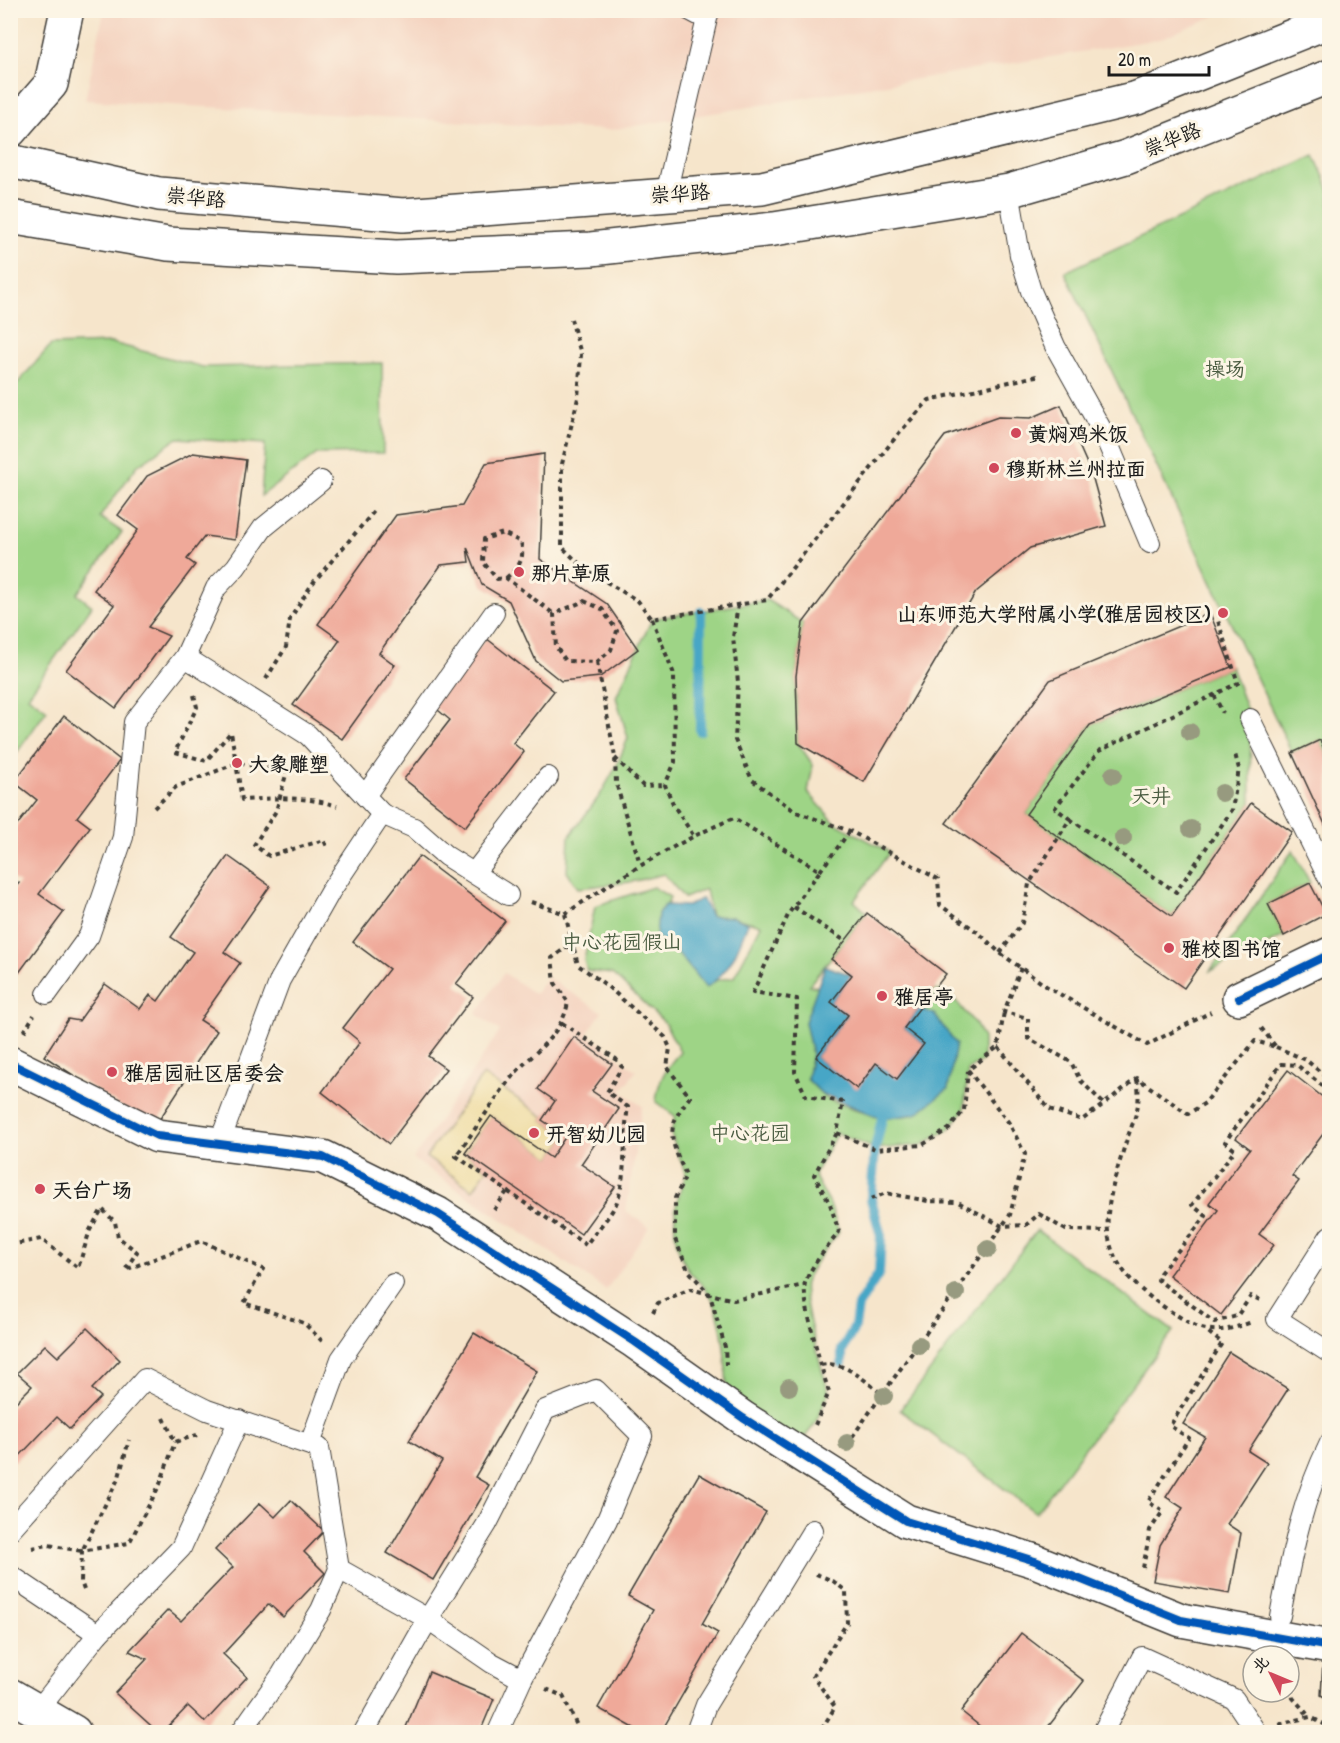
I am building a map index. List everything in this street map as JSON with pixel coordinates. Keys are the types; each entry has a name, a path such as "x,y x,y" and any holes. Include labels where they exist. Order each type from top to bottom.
{"main road":[{"path":"10,131 51,84 67,10"},
{"path":"1323,24 1329,64"},
{"name":"崇华路","path":"10,161 159,194 403,215 762,188 1137,98 1323,24"},
{"name":"崇华路","path":"10,217 168,244 396,257 591,249 774,229 1009,191 1126,157 1329,76"},
{"path":"1239,998 1329,954"},
{"path":"13,1064 157,1136 323,1157 438,1214 635,1342 743,1418 906,1521 1035,1561 1181,1620 1329,1647"},
{"path":"10,1695 74,1732"}],"lane":[{"path":"666,194 701,13"},
{"path":"1009,191 1020,255 1031,291 1055,346 1104,434 1150,543"},
{"path":"47,994 90,936 123,837 134,722 184,657 216,588 236,567 262,528 321,481"},
{"path":"365,796 494,613"},
{"path":"184,657 308,735 382,814 414,828 446,856 508,895"},
{"path":"1250,719 1329,881"},
{"path":"474,873 548,777"},
{"path":"219,1144 280,981 340,876 382,814"},
{"path":"1329,1236 1279,1314 1329,1353"},
{"path":"310,1444 341,1359 393,1284"},
{"path":"10,1530 146,1379 207,1410 319,1448 339,1569 316,1619 282,1674 241,1732"},
{"path":"364,1732 428,1619 487,1524 545,1410 596,1390 642,1436 607,1520 522,1679 498,1732"},
{"path":"40,1712 46,1700 98,1634 181,1548 239,1420"},
{"path":"1280,1616 1296,1528 1314,1475 1329,1443"},
{"path":"696,1732 706,1705 813,1530"},
{"path":"339,1569 428,1619 492,1663 522,1679"},
{"path":"10,1575 98,1634"},
{"path":"1102,1732 1142,1657 1234,1700 1253,1731"}],"path":[{"path":"571,319 581,354 578,398 562,464 562,547 585,569 638,601 652,619 674,674 675,762 665,785 674,806 693,835"},
{"path":"652,619 766,600 899,433 929,400 1041,376 1037,365"},
{"path":"253,699 286,647 290,619 312,584 376,509"},
{"path":"506,578 520,566 524,555 521,542 503,533 484,540 483,562 497,579 506,578 554,614"},
{"path":"585,601 602,609 617,631 611,650 597,662 566,661 555,647 554,614 585,601"},
{"path":"738,605 733,638 738,682 735,740 752,780 796,812 850,831 938,879 940,905 980,934 1000,953 1147,1046 1239,998 1276,1047"},
{"path":"1218,621 1250,719"},
{"path":"184,657 197,707 175,752 206,761 231,732 242,800 280,798 323,802 348,810 365,796"},
{"path":"597,662 615,757 616,783 640,864"},
{"path":"1234,749 1239,769 1232,810 1176,892 1055,808 1099,751 1238,683"},
{"path":"1214,695 1226,721"},
{"path":"615,757 643,786 665,785"},
{"path":"123,837 176,787 237,763 287,771 276,811 254,844 269,856 324,840 340,876"},
{"path":"565,914 640,864 693,835 734,818 820,871"},
{"path":"1000,953 1022,923 1029,884 1070,819"},
{"path":"810,1431 829,1392 820,1365 804,1285 817,1261 839,1233 830,1204 814,1175 837,1132 843,1102 806,1096 795,1072 797,999 753,992 794,907 850,831"},
{"path":"508,895 565,914"},
{"path":"794,907 845,941"},
{"path":"565,914 578,965 606,985 665,1037 670,1048 667,1067 690,1097 675,1116 671,1134 686,1175 675,1198 675,1239 688,1270 710,1295 725,1347 726,1370"},
{"path":"562,1023 616,1059 622,1067 607,1092 628,1107 623,1134 622,1175 616,1204 586,1245 456,1156 508,1082 548,1041 562,1023 568,1002 555,983 552,958 571,944"},
{"path":"837,1132 875,1149 922,1145 949,1129 964,1110 968,1070 998,1047 1004,1012 1021,968"},
{"path":"13,1064 22,1036 47,994"},
{"path":"1004,1012 1028,1018 1028,1038 1071,1062 1080,1080 1104,1104"},
{"path":"1137,1078 1188,1114 1205,1103 1256,1041 1306,1060 1329,1080"},
{"path":"998,1047 1049,1109 1082,1120 1137,1078"},
{"path":"1279,1314 1251,1296 1238,1316 1214,1322 1158,1280 1160,1273 1206,1216 1192,1205 1235,1150 1225,1143 1281,1064 1297,1065 1329,1092"},
{"path":"827,1471 1010,1215 1025,1154 1009,1123 968,1070"},
{"path":"1137,1078 1141,1101 1109,1204 1107,1231 1113,1255 1126,1276 1171,1312 1208,1332 1222,1343 1170,1426 1189,1438 1148,1502 1163,1511 1150,1530 1141,1574"},
{"path":"871,1199 886,1193 928,1201 958,1202 1002,1226 1026,1225 1039,1214 1066,1230 1107,1231"},
{"path":"10,1245 41,1239 78,1268 90,1230 102,1209 115,1221 118,1237 137,1252 125,1270 201,1241 263,1269 244,1303 304,1323 341,1359"},
{"path":"635,1342 658,1303 690,1289 734,1300 804,1285"},
{"path":"1208,1332 1232,1330 1279,1314"},
{"path":"820,1365 832,1363 882,1394"},
{"path":"29,1549 48,1545 82,1551 129,1543 160,1484 175,1442 146,1379"},
{"path":"175,1442 239,1420"},
{"path":"98,1634 81,1582 82,1551 119,1477 131,1433"},
{"path":"778,1587 816,1574 833,1581 846,1592 848,1623 813,1676 835,1707 820,1732"},
{"path":"522,1679 563,1695 580,1732"},
{"path":"1298,1704 1310,1717 1329,1727"},
{"path":"1253,1731 1310,1717"}],"shaded area":[{"path":"104,11 1227,11 1159,39 610,130 85,100"},
{"name":"开智幼儿园","path":"504,973 535,994 547,977 602,1012 587,1034 636,1071 621,1091 642,1106 626,1211 649,1227 606,1290 413,1159 500,1031 476,1014"}],"green space":[{"name":"操场","path":"1314,155 1330,190 1329,760 1320,740 1292,753 1065,272"},
{"path":"112,343 203,367 382,363 383,453 317,454 261,496 265,444 178,438 137,466 100,517 122,532 77,594 92,606 28,696 47,710 11,761 11,399 15,386 51,345"},
{"path":"767,600 803,623 796,676 798,743 813,765 808,792 835,823 890,852 854,901 867,913 809,985 818,987 805,1022 812,1054 807,1079 827,1099 882,1119 916,1114 934,1014 922,1010 934,990 949,993 976,1025 983,1038 983,1060 968,1070 964,1110 949,1129 922,1145 875,1149 837,1133 814,1175 830,1204 839,1232 816,1263 805,1283 809,1319 829,1392 815,1424 794,1451 728,1408 722,1334 715,1307 708,1292 689,1271 678,1247 676,1211 686,1175 671,1134 675,1116 656,1102 664,1075 680,1052 665,1023 612,974 587,971 584,960 595,906 653,887 670,897 656,936 674,948 706,987 717,980 734,977 761,925 732,917 711,916 706,889 684,898 664,874 631,882 578,888 567,872 569,837 600,795 617,765 628,738 616,697 652,619"},
{"name":"天井","path":"1231,667 1250,719 1251,803 1172,916 1026,814 1090,725"},
{"path":"1293,850 1310,883 1268,904 1284,936 1210,971"},
{"path":"1037,1230 1173,1331 1036,1513 900,1410"}],"sand":[{"path":"483,1075 544,1117 542,1120 566,1136 551,1158 491,1116 465,1153 487,1169 473,1190 426,1157"}],"water":[{"path":"702,898 711,916 732,917 748,923 737,951 728,966 706,988 674,948 656,936 658,913 665,905 688,906"},
{"path":"825,966 852,975 831,1002 848,1015 816,1057 857,1088 876,1063 897,1078 924,1044 904,1028 919,1009 934,1014 956,1044 948,1089 916,1114 882,1119 821,1093 807,1079 812,1054 805,1022"}],"building":[{"path":"1061,405 1092,475 1106,526 1030,548 976,592 864,782 798,743 796,676 803,623 945,436 998,417 1031,418"},
{"path":"193,453 246,460 235,540 205,536 187,559 195,565 148,627 169,636 116,708 66,670 114,605 94,590 138,530 118,515 147,476"},
{"path":"544,454 540,559 607,604 638,649 600,677 561,681 536,661 509,601 482,585 467,547 469,562 441,565 379,653 395,665 342,739 293,705 340,640 318,624 396,515 462,506 486,463"},
{"path":"1210,613 1231,667 1090,725 1026,814 1172,916 1251,803 1292,832 1184,988 946,823 1050,680"},
{"path":"486,638 554,691 513,743 524,752 465,827 404,779 450,720 433,706"},
{"path":"64,716 120,760 77,817 90,827 39,894 64,912 18,974 10,968 10,894 19,883 10,877 10,834 37,800 14,782"},
{"path":"1320,740 1329,760 1329,833 1292,753"},
{"path":"228,856 270,886 224,952 240,963 200,1020 217,1031 154,1128 44,1056 68,1019 79,1021 105,984 140,1009 150,995 158,1001 193,952 171,937"},
{"path":"419,856 505,921 456,984 473,997 428,1056 446,1069 389,1144 322,1092 360,1042 343,1028 389,969 353,942"},
{"path":"1310,883 1326,914 1284,936 1268,904"},
{"name":"雅居亭","path":"867,913 946,974 904,1028 924,1044 897,1079 876,1063 857,1089 816,1057 848,1015 831,1002 852,975 831,959"},
{"path":"574,1037 612,1064 592,1091 619,1109 581,1164 615,1187 581,1234 465,1153 491,1116 551,1158 566,1136 542,1120 555,1101 538,1089"},
{"path":"1288,1070 1329,1102 1329,1126 1292,1176 1299,1181 1259,1234 1274,1245 1221,1315 1169,1275 1218,1210 1209,1203 1250,1149 1236,1138"},
{"path":"87,1328 120,1360 92,1389 101,1397 70,1429 57,1417 10,1466 10,1408 32,1386 17,1373 45,1345 58,1357"},
{"path":"474,1333 537,1371 475,1477 489,1485 433,1580 387,1553 442,1461 409,1441"},
{"path":"1229,1352 1288,1389 1248,1451 1267,1463 1227,1524 1241,1533 1230,1594 1153,1581 1160,1545 1183,1508 1166,1497 1205,1437 1183,1424"},
{"path":"699,1474 766,1512 702,1624 718,1633 661,1732 641,1732 598,1708 653,1610 628,1596"},
{"path":"291,1500 324,1531 304,1552 325,1573 283,1617 269,1604 223,1654 247,1677 205,1722 188,1706 163,1732 158,1732 115,1693 147,1659 129,1651 168,1610 181,1621 233,1567 215,1550 260,1503 275,1517"},
{"path":"1021,1633 1084,1681 1044,1732 987,1732 961,1711"},
{"path":"1323,1662 1329,1663 1329,1700 1321,1695"},
{"path":"429,1672 494,1699 480,1732 404,1732"},
{"path":"1304,1727 1311,1732 1299,1732"}],"waterway":[{"path":"700,731 701,612"},
{"path":"842,1363 842,1350 855,1326 858,1306 879,1273 881,1236 871,1199 875,1149 882,1119"}],"cycle path":[{"path":"1239,998 1330,954"},
{"path":"10,1063 157,1136 323,1157 438,1214 635,1342 743,1418 906,1521 1035,1561 1181,1620 1330,1647"}],"place":[{"name":"黄焖鸡米饭","path":"1016,433"},
{"name":"穆斯林兰州拉面","path":"994,468"},
{"name":"那片草原","path":"519,572"},
{"name":"山东师范大学附属小学(雅居园校区)","path":"1223,613"},
{"name":"大象雕塑","path":"237,763"},
{"name":"雅校图书馆","path":"1169,948"},
{"name":"雅居亭","path":"882,996"},
{"name":"雅居园社区居委会","path":"112,1072"},
{"name":"开智幼儿园","path":"534,1133"},
{"name":"天台广场","path":"40,1189"}],"park label":[{"name":"中心花园假山","path":"622,941"},
{"name":"中心花园","path":"750,1132"}]}
